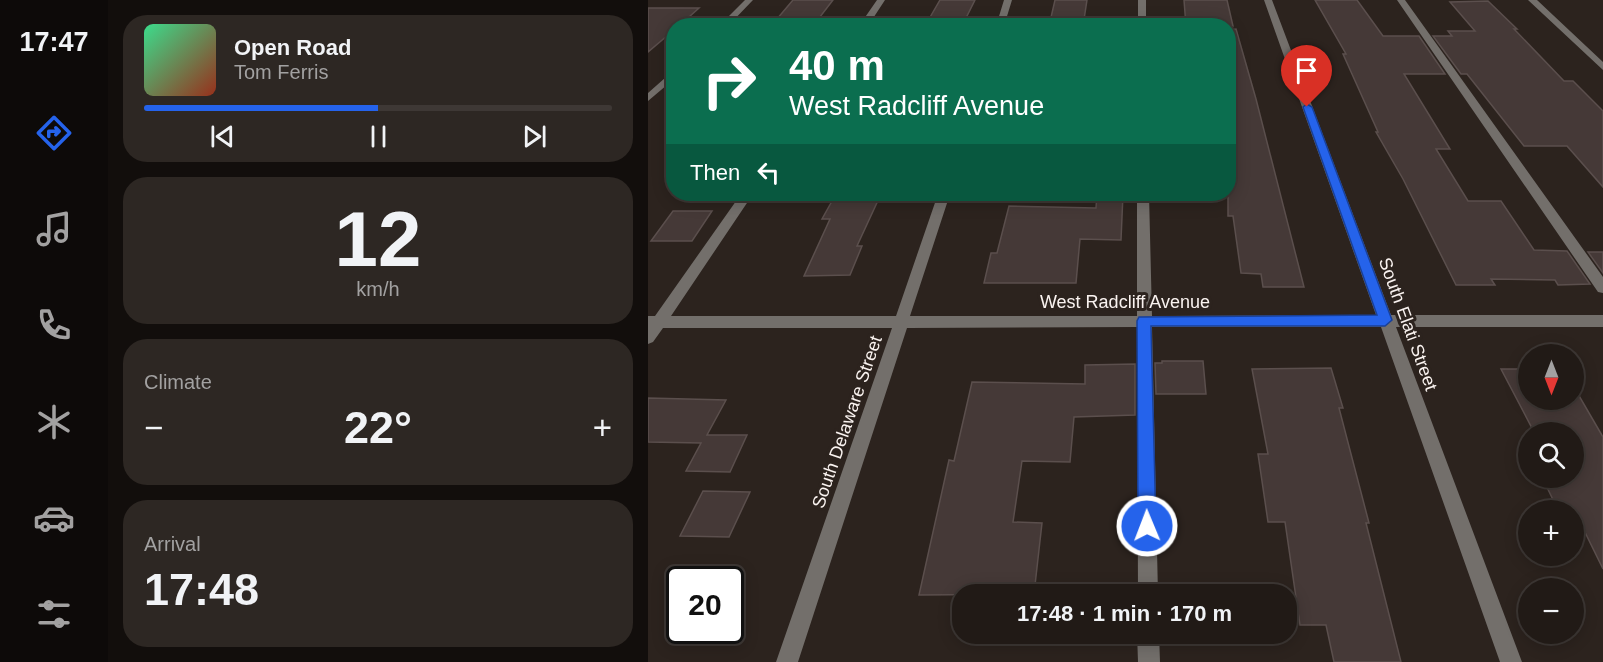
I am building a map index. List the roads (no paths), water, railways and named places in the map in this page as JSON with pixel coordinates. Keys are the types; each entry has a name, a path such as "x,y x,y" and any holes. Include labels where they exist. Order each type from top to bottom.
{"street":[{"path":"731,18 749,0"},
{"path":"869,18 881,0"},
{"path":"1002,18 1008,0"},
{"path":"1142,0 1142,18"},
{"name":"South Elati Street","path":"1268,0 1511,662"},
{"path":"1401,0 1603,288"},
{"path":"1532,0 1603,67"},
{"path":"648,98 666,81"},
{"path":"648,338 653,322 742,201"},
{"name":"South Delaware Street","path":"787,662 942,201"},
{"path":"1143,201 1148,584"},
{"name":"West Radcliff Avenue","path":"653,322 1603,321"},
{"path":"1148,644 1149,662"}]}
